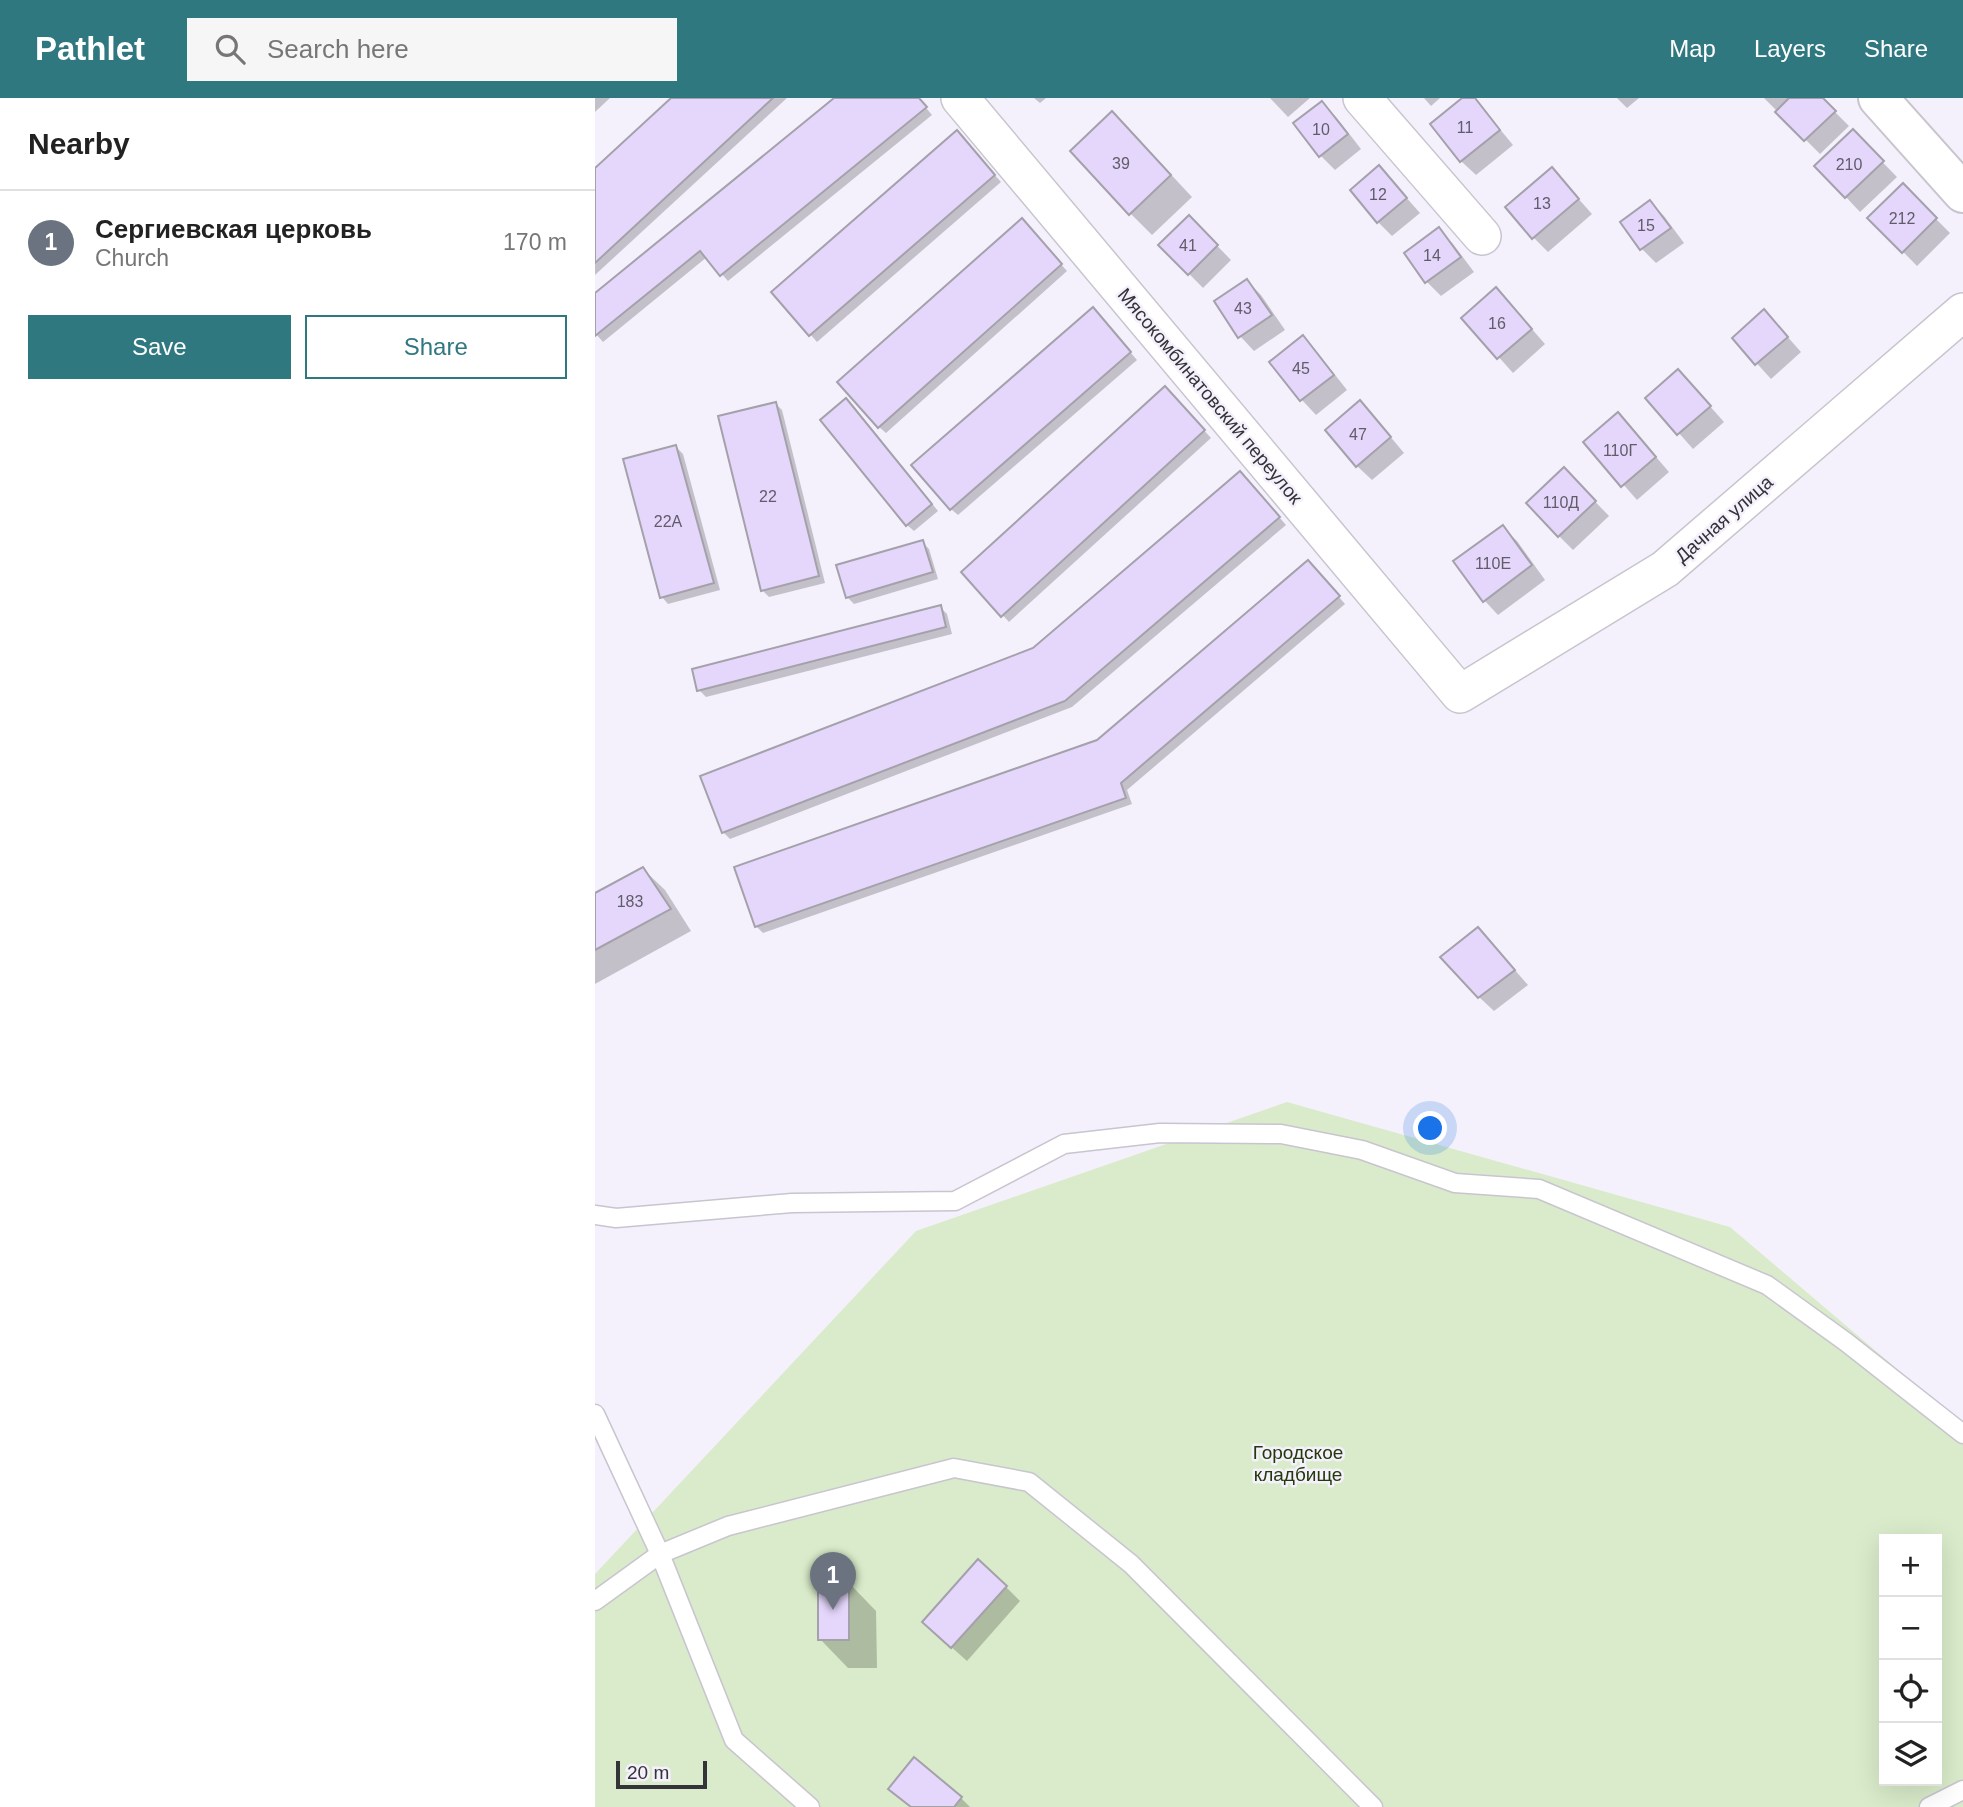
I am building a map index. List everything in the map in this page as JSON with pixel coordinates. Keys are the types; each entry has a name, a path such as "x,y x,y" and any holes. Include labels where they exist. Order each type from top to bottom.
{"street":[{"name":"Мясокомбинатовский переулок","path":"960,98 1461,694"},
{"path":"1362,98 1482,236"},
{"path":"1878,98 1963,193"},
{"name":"Дачная улица","path":"1461,694 1665,569 1963,312"}],"lane":[{"path":"595,1215 616,1218 792,1203 955,1201 1064,1144 1160,1133 1281,1134 1362,1150 1455,1183 1539,1189 1767,1285 1846,1342 1963,1434"},
{"path":"595,1414 660,1554 734,1740 810,1807"},
{"path":"595,1601 660,1554 729,1527 954,1468 1029,1482 1131,1564 1373,1807"},
{"path":"1930,1807 1963,1790"}],"green space":[{"name":"Городское кладбище","path":"1287,1102 1730,1227 1963,1425 1963,1807 595,1807 595,1574 916,1231"}],"building":[{"path":"671,98 773,98 595,263 595,168"},
{"path":"834,98 919,98 927,107 720,276 700,251 595,336 595,293"},
{"path":"1462,98 1475,98 1500,130 1460,162 1430,124"},
{"path":"1789,98 1823,98 1836,111 1804,141 1775,112"},
{"path":"1322,101 1348,134 1319,157 1293,123"},
{"path":"1112,111 1171,175 1129,215 1070,151"},
{"path":"1853,129 1884,161 1845,198 1814,166"},
{"path":"957,130 995,175 809,336 771,292"},
{"path":"1379,165 1407,198 1377,223 1350,190"},
{"path":"1552,167 1579,199 1532,239 1505,207"},
{"path":"1903,183 1937,218 1902,253 1867,218"},
{"path":"1650,200 1671,228 1640,250 1620,222"},
{"path":"1189,215 1218,245 1188,275 1158,245"},
{"path":"1022,218 1062,264 878,428 837,382"},
{"path":"1439,227 1461,257 1425,283 1404,253"},
{"path":"1247,279 1272,315 1238,338 1214,301"},
{"path":"1496,287 1532,329 1497,359 1461,318"},
{"path":"1093,307 1131,352 950,510 911,465"},
{"path":"1764,309 1788,337 1755,365 1732,338"},
{"path":"1303,335 1334,375 1300,401 1269,362"},
{"path":"1678,369 1711,406 1677,435 1645,398"},
{"path":"1165,386 1205,430 1001,617 961,572"},
{"path":"846,398 932,504 906,526 820,420"},
{"path":"1360,400 1391,437 1356,467 1325,430"},
{"path":"776,402 819,576 761,591 718,416"},
{"path":"1618,412 1656,457 1621,487 1583,442"},
{"path":"676,445 714,583 660,598 623,459"},
{"path":"1564,467 1596,501 1558,537 1526,503"},
{"path":"1240,471 1280,517 1065,701 722,833 700,776 1033,648"},
{"path":"1503,525 1532,565 1483,602 1453,561"},
{"path":"923,540 933,572 846,598 836,565"},
{"path":"1308,560 1340,596 1121,783 1126,798 755,927 734,867 1097,740"},
{"path":"941,605 946,627 697,691 692,669"},
{"path":"643,867 671,909 595,950 595,893"},
{"path":"1478,927 1515,970 1478,998 1440,957"},
{"path":"978,1559 1007,1586 951,1648 922,1622"},
{"path":"818,1580 849,1580 849,1640 818,1640"},
{"path":"914,1757 962,1797 954,1807 911,1807 888,1789"}],"place":[{"name":"Сергиевская церковь","path":"833,1610"}]}
